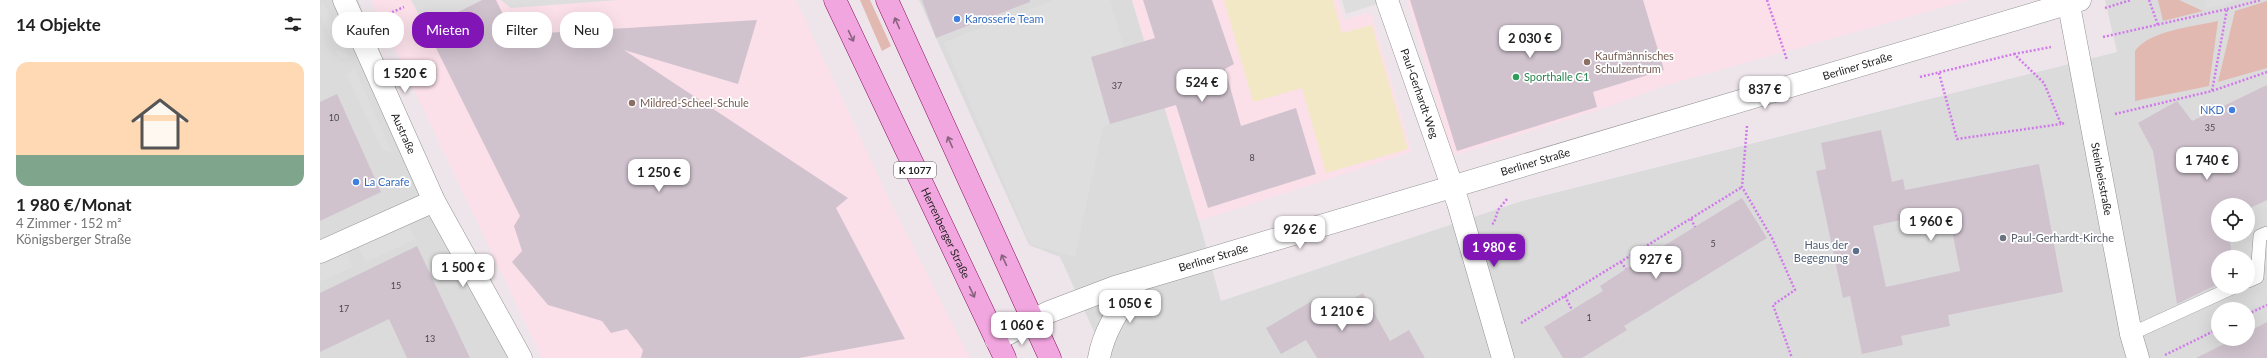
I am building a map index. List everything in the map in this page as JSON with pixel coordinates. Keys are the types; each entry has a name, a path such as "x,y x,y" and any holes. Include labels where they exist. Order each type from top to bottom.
{"main road":[{"name":"Herrenberger Straße","path":"835,0 1000,349"},
{"path":"887,0 1050,358"}],"street":[{"name":"Austraße","path":"344,0 434,201 521,358"},
{"name":"Paul-Gerhardt-Weg","path":"1387,0 1453,187 1503,358"},
{"name":"Berliner Straße","path":"1000,349 1032,321 1068,304 1138,281 1775,89 1952,40 2073,1"},
{"name":"Steinbeisstraße","path":"2073,1 2076,42 2090,120 2131,334 2138,358"},
{"path":"320,252 434,201"},
{"path":"1098,358 1114,317 1138,281"}],"lane":[{"path":"2255,278 2257,277 2260,236 2267,233"},
{"path":"2131,334 2219,294"}],"path":[{"path":"1767,0 1785,54"},
{"path":"2149,0 2158,25"},
{"path":"1916,78 2014,54 2158,25 2262,0"},
{"path":"2212,91 2227,9"},
{"path":"2014,54 2044,82 2061,124"},
{"path":"1939,73 1957,139 2090,120 2212,91 2267,72"},
{"path":"1740,126 1748,124 1742,187 1772,238 1795,290 1773,305 1792,358"},
{"path":"1497,337 1742,187"},
{"path":"1466,232 1494,223 1498,210 1511,194"},
{"path":"1691,219 1695,227"},
{"path":"1621,262 1626,269"},
{"path":"1565,296 1572,310"},
{"path":"2255,311 2267,305"},
{"path":"2158,358 2211,332"}],"shaded area":[{"path":"320,0 358,0 363,12 332,12 332,48 379,48 443,197 531,358 320,358"},
{"name":"Mildred-Scheel-Schule","path":"371,0 796,0 892,205 970,358 542,358 394,48 404,48 404,12 377,12"},
{"path":"411,0 482,0 458,12 417,12"},
{"path":"501,0 618,0 511,8"},
{"path":"860,0 870,0 891,46 882,51"},
{"path":"919,0 1132,0 1199,221 1221,301 1522,201 2117,52 2105,0 2267,0 2267,358 1106,358 1060,257 1029,245"},
{"path":"1054,0 1110,0 1143,114 1103,127 1075,257 1030,244 944,42"},
{"path":"1132,0 1338,0 1344,20 1371,12 1412,152 1199,221"},
{"path":"1224,0 1333,0 1342,33 1372,25 1408,149 1326,173 1302,88 1253,102"},
{"path":"1342,0 1389,0 1346,14"},
{"name":"Kaufmännisches Schulzentrum","path":"1407,0 1969,0 1670,84 1598,110 1452,156"},
{"path":"2158,0 2179,0 2203,11 2163,21"},
{"path":"2204,0 2239,0 2206,9"},
{"path":"2267,1 2267,68 2218,82 2235,11"},
{"path":"323,2 332,21 332,42 320,15 320,8"},
{"path":"2218,21 2209,86 2135,101 2135,51 2141,44 2173,30"},
{"path":"335,48 344,48 349,58 339,58"},
{"path":"354,67 392,152 382,150 347,76"},
{"path":"408,223 416,239 366,262 357,244"},
{"path":"345,249 352,267 320,282 320,260"}],"building":[{"name":"Mildred-Scheel-Schule","path":"482,0 496,0 502,12 492,12 492,48 552,48 552,33 560,32 560,48 613,48 613,29 757,20 738,84 624,50 848,198 836,208 905,339 799,358 641,358 643,350 627,329 611,333 602,321 548,305 512,262 522,251 514,226 520,216 436,48 484,48 484,12 458,12"},
{"name":"Karosserie Team","path":"922,0 1030,0 1030,2 936,38"},
{"path":"1143,0 1212,0 1234,64 1225,69 1241,126 1296,108 1316,174 1208,208 1176,105 1110,124 1091,57 1155,38"},
{"name":"Kaufmännisches Schulzentrum","path":"1410,0 1643,0 1664,70 1593,92 1597,107 1457,151"},
{"path":"2267,85 2267,200 2255,206 2255,198 2211,198 2211,242 2230,242 2231,250 2211,250 2211,287 2177,304 2153,151 2138,123 2177,101 2192,121"},
{"path":"337,94 381,192 320,221 320,102"},
{"path":"1881,130 1892,182 1903,179 1905,190 2039,164 2063,292 1948,315 1950,326 1901,336 1903,345 1862,354 1850,296 1843,298 1816,171 1826,169 1821,143","holes":["1948,210 1960,271 1886,287 1873,226"]},
{"path":"1742,198 1767,238 1624,326 1627,330 1582,358 1563,358 1544,327 1603,291 1600,286 1626,269"},
{"path":"417,246 470,358 407,358 389,319 320,352 320,293"},
{"path":"1363,293 1390,341 1409,330 1425,358 1317,358 1306,340 1281,354 1266,328 1317,298 1322,307 1333,300 1337,308"},
{"path":"2267,322 2267,358 2196,358 2220,346 2255,346 2255,328"}],"place":[{"name":"Karosserie Team","path":"957,19"},
{"name":"Kaufmännisches Schulzentrum","path":"1587,62"},
{"name":"Sporthalle C1","path":"1516,77"},
{"name":"Mildred-Scheel-Schule","path":"632,103"},
{"name":"NKD","path":"2232,110"},
{"name":"La Carafe","path":"356,182"},
{"name":"Paul-Gerhardt-Kirche","path":"2003,238"},
{"name":"Haus der Begegnung","path":"1856,251"}]}
